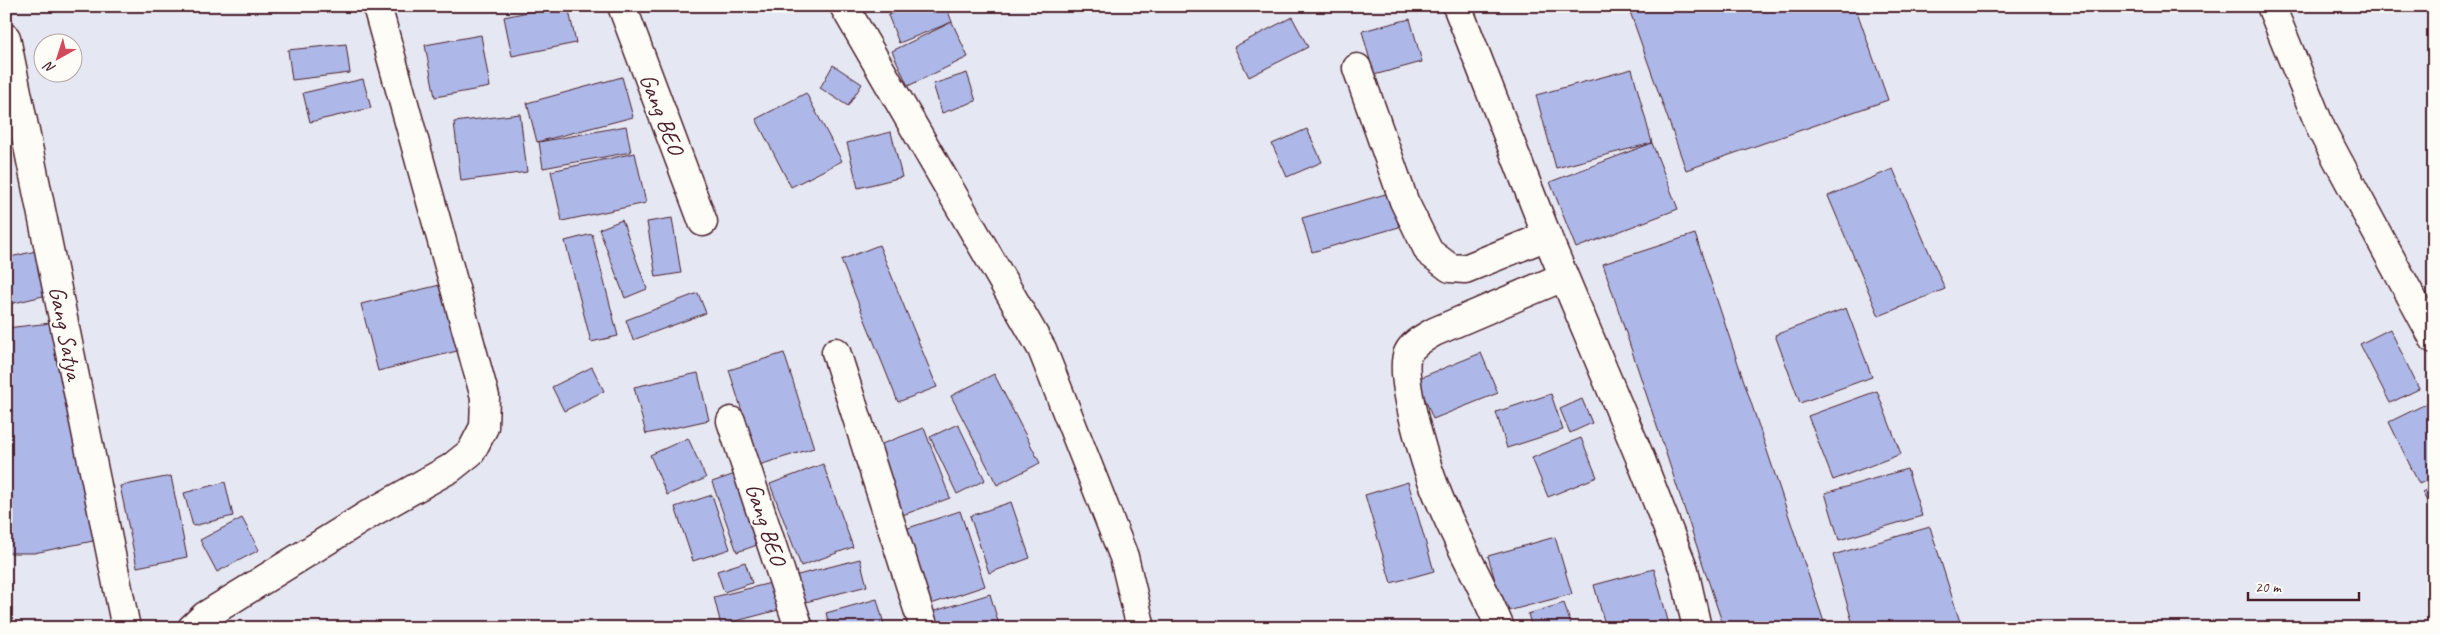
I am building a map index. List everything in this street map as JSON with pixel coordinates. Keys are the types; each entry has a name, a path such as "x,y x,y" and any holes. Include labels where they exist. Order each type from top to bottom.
{"street":[{"path":"192,628 204,616 370,513 451,468 471,452 484,427 485,397 377,6"},
{"name":"Gang BEO","path":"622,6 703,222"},
{"path":"844,6 1042,349 1124,556 1141,628"},
{"path":"1457,6 1546,236 1641,460 1680,561 1697,628"},
{"path":"2271,6 2322,131 2434,339"},
{"name":"Gang Satya","path":"6,38 126,628"},
{"path":"1356,68 1404,201 1429,252 1450,268 1465,269 1546,236"},
{"path":"1500,628 1437,493 1408,397 1406,362 1408,353 1417,342 1434,332 1563,277"},
{"path":"836,352 924,628"},
{"name":"Gang BEO","path":"731,421 799,628"}],"building":[{"path":"556,6 568,6 576,43 512,56 504,17"},
{"path":"911,6 946,6 952,22 899,43 888,15"},
{"path":"1628,6 1855,6 1888,100 1686,170"},
{"path":"1292,17 1308,47 1249,77 1234,47"},
{"path":"1410,19 1422,62 1374,75 1362,31"},
{"path":"952,22 968,57 908,86 892,51"},
{"path":"481,35 490,87 435,97 425,45"},
{"path":"346,44 350,73 292,80 288,50"},
{"path":"833,65 862,84 848,106 820,88"},
{"path":"1632,69 1652,143 1556,168 1536,95"},
{"path":"967,73 976,101 942,113 933,84"},
{"path":"622,77 633,117 537,142 527,103"},
{"path":"363,79 371,108 310,122 303,93"},
{"path":"806,93 842,161 791,187 756,119"},
{"path":"520,114 527,172 461,181 454,122"},
{"path":"626,126 631,152 543,168 539,142"},
{"path":"1307,129 1322,162 1287,177 1272,144"},
{"path":"891,132 902,177 858,188 847,143"},
{"path":"1652,143 1678,209 1576,248 1550,182"},
{"path":"635,153 646,203 562,221 551,171"},
{"path":"1893,169 1945,289 1879,316 1828,196"},
{"path":"1389,193 1399,227 1312,252 1302,218"},
{"path":"672,218 681,273 656,277 647,222"},
{"path":"622,220 647,289 625,298 599,229"},
{"path":"592,234 618,336 591,342 565,241"},
{"path":"1695,234 1826,628 1724,628 1603,264"},
{"path":"879,245 937,387 898,402 841,260"},
{"path":"36,251 47,295 6,305 6,258"},
{"path":"444,284 461,350 378,371 361,304"},
{"path":"698,293 706,313 633,340 626,320"},
{"path":"1846,308 1872,377 1800,403 1775,335"},
{"path":"51,323 103,539 34,553 6,553 6,328"},
{"path":"2390,329 2419,389 2390,403 2360,344"},
{"path":"784,353 814,448 759,465 729,370"},
{"path":"1481,353 1498,393 1433,419 1417,379"},
{"path":"592,367 604,391 564,411 552,387"},
{"path":"698,373 709,420 646,434 634,387"},
{"path":"994,374 1040,463 997,485 951,396"},
{"path":"1877,391 1901,454 1833,480 1808,416"},
{"path":"1551,394 1563,430 1507,448 1496,412"},
{"path":"1582,399 1592,423 1570,433 1560,409"},
{"path":"2428,403 2434,414 2434,477 2419,484 2389,422"},
{"path":"958,424 985,480 957,494 930,437"},
{"path":"924,428 950,498 897,517 871,448"},
{"path":"688,438 706,478 667,495 650,455"},
{"path":"1581,438 1597,477 1548,497 1532,458"},
{"path":"823,464 853,547 801,566 770,484"},
{"path":"1907,469 1922,516 1839,540 1825,493"},
{"path":"738,473 763,543 737,552 712,482"},
{"path":"171,476 187,557 137,567 120,486"},
{"path":"225,482 233,516 193,526 184,493"},
{"path":"1408,482 1434,571 1391,583 1365,495"},
{"path":"2434,486 2434,514 2422,492"},
{"path":"712,495 730,549 693,561 675,507"},
{"path":"1011,502 1030,558 989,573 970,516"},
{"path":"960,511 985,586 925,606 899,531"},
{"path":"242,518 259,550 217,572 200,540"},
{"path":"1930,527 1960,622 1940,628 1854,628 1833,555"},
{"path":"1555,537 1572,594 1504,612 1488,556"},
{"path":"860,559 867,586 802,603 794,576"},
{"path":"745,562 752,583 724,592 717,571"},
{"path":"1654,569 1670,628 1606,628 1594,585"},
{"path":"775,582 782,609 721,625 714,597"},
{"path":"990,594 1000,628 930,628 925,614"},
{"path":"877,599 885,628 830,628 826,613"},
{"path":"1564,603 1572,628 1532,628 1528,614"}]}
